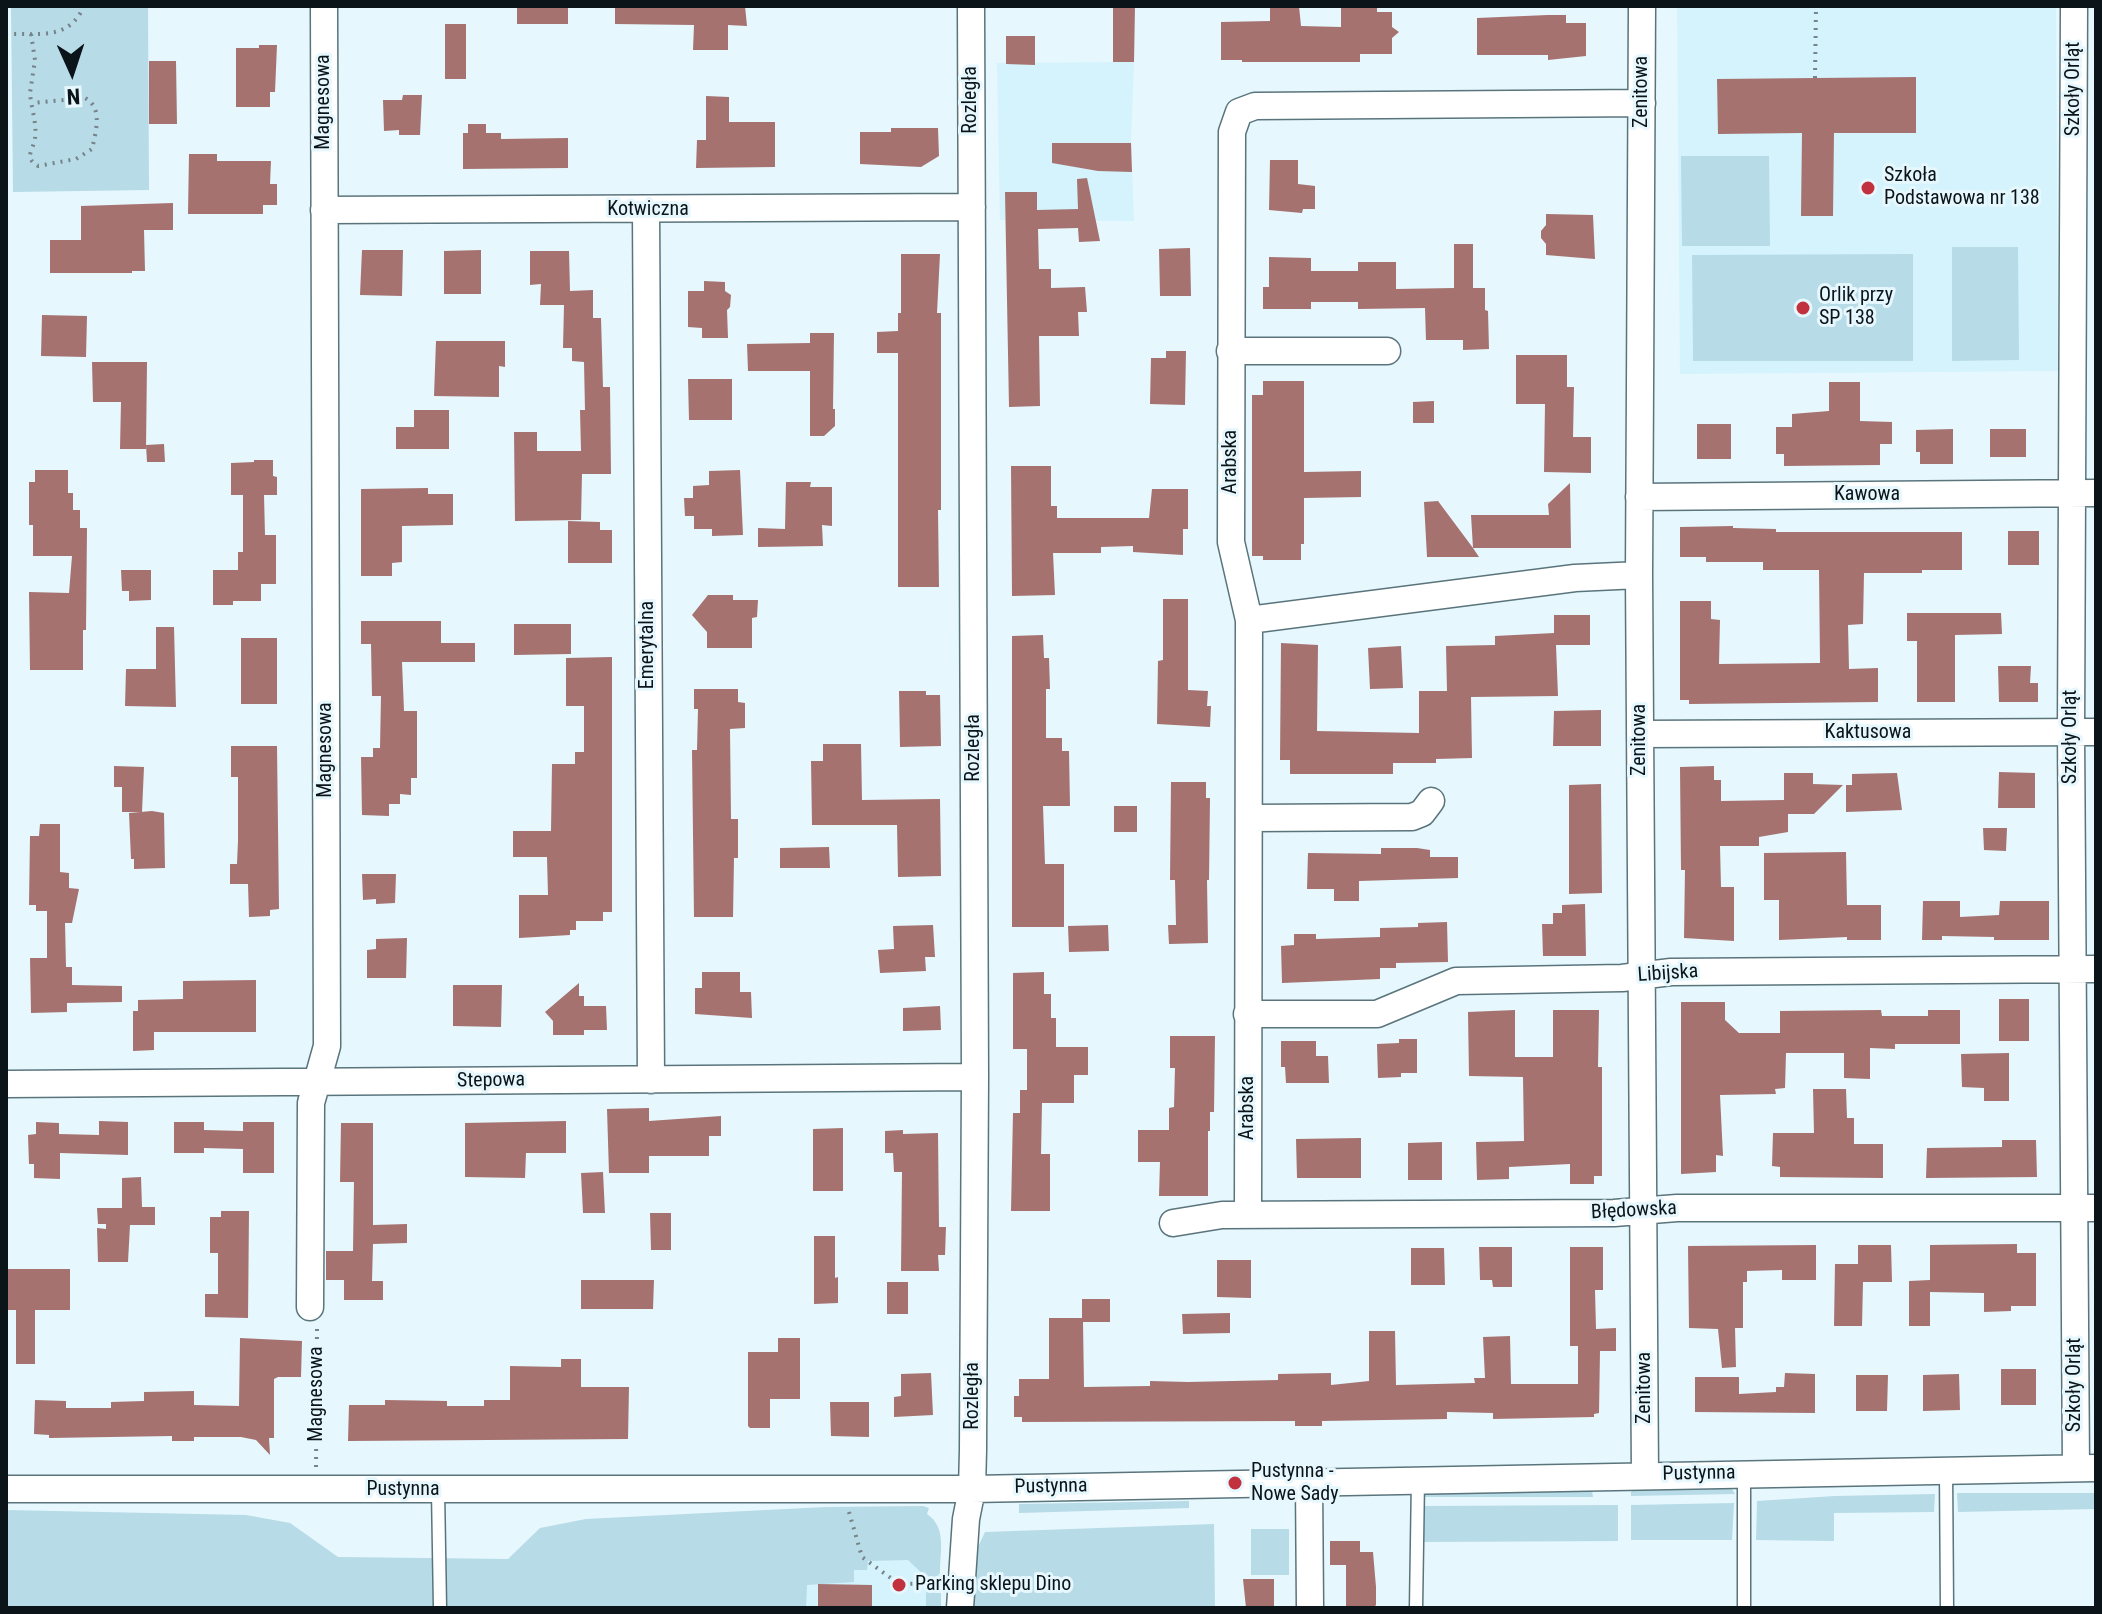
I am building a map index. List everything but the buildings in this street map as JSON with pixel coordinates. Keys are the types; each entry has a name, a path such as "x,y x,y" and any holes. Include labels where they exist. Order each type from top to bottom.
{"street":[{"name":"Magnesowa","path":"310,1307 310,1110 327,1053 328,1037 324,6"},
{"name":"Rozległa","path":"960,1608 966,1519 972,1489 975,1077 971,6"},
{"name":"Zenitowa","path":"1642,6 1639,575 1645,1475"},
{"name":"Szkoły Orląt","path":"2074,6 2085,348 2086,1468"},
{"name":"Arabska","path":"1248,1215 1249,620 1232,551 1230,351 1232,132 1239,112 1247,108 1642,103"},
{"name":"Kotwiczna","path":"324,210 646,211 972,207"},
{"name":"Emerytalna","path":"646,211 651,1080"},
{"path":"1230,351 1387,351"},
{"name":"Kawowa","path":"1639,497 2084,493"},
{"path":"1249,620 1575,578 1639,575"},
{"name":"Kaktusowa","path":"1640,734 2084,732"},
{"path":"1250,818 1412,817 1422,813 1431,801"},
{"name":"Libijska","path":"1247,1014 1377,1014 1456,981 1642,976 1671,972 2084,969"},
{"name":"Stepowa","path":"6,1084 975,1077"},
{"name":"Błędowska","path":"1173,1223 1222,1215 1693,1208 2085,1208"},
{"name":"Pustynna","path":"6,1489 972,1489 2086,1468"},
{"path":"1309,1482 1310,1608"}],"lane":[{"path":"1946,1470 1947,1608"},
{"path":"1744,1473 1744,1608"},
{"path":"1416,1608 1418,1479"},
{"path":"438,1490 440,1608"}],"path":[{"path":"6,34 59,31 69,27 84,6"},
{"path":"1815,78 1816,6"},
{"path":"31,34 35,60 30,93 35,139 30,157 33,163 38,166 76,159 92,149 96,110 93,102 85,98 32,103"},
{"name":"Magnesowa","path":"310,1307 318,1328 316,1490"},
{"path":"843,1490 862,1557 899,1584 945,1583"}],"shaded area":[{"path":"11,6 148,6 149,190 13,192"},
{"name":"Szkoła Podstawowa nr 138","path":"1677,6 2056,6 2058,371 1680,374"},
{"path":"1134,62 1131,143 1134,221 1000,220 997,63"},
{"path":"1681,156 1769,156 1770,246 1682,246"},
{"path":"1952,247 2018,247 2019,360 1952,361"},
{"name":"Orlik przy SP 138","path":"1913,254 1913,361 1693,361 1692,255"},
{"path":"1730,1486 1735,1494 1631,1496 1635,1487"},
{"path":"1592,1490 1593,1497 1425,1497 1424,1494"},
{"path":"1957,1493 2096,1493 2096,1509 1958,1512"},
{"path":"1935,1494 1934,1512 1834,1513 1834,1541 1756,1540 1757,1501"},
{"path":"1189,1501 1189,1508 1019,1513 1019,1504"},
{"path":"1734,1503 1732,1540 1631,1540 1631,1505"},
{"path":"1618,1505 1618,1541 1422,1542 1423,1506"},
{"path":"826,1507 929,1508 927,1514 940,1533 940,1573 935,1578 926,1577 908,1560 868,1561 867,1570 854,1570 854,1582 807,1585 806,1608 6,1608 6,1510 246,1515 290,1523 338,1557 508,1559 540,1528 586,1519"},
{"path":"1214,1524 1215,1608 974,1608 977,1549 985,1532"},
{"path":"1251,1529 1289,1529 1289,1575 1251,1575"},
{"path":"806,1551 940,1552 940,1608 806,1608"},
{"path":"926,1587 936,1587 941,1594 941,1608 926,1608"}],"place":[{"name":"Szkoła Podstawowa nr 138","path":"1868,188"},
{"name":"Orlik przy SP 138","path":"1803,308"},
{"name":"Pustynna - Nowe Sady","path":"1235,1483"},
{"name":"Parking sklepu Dino","path":"899,1585"}]}
